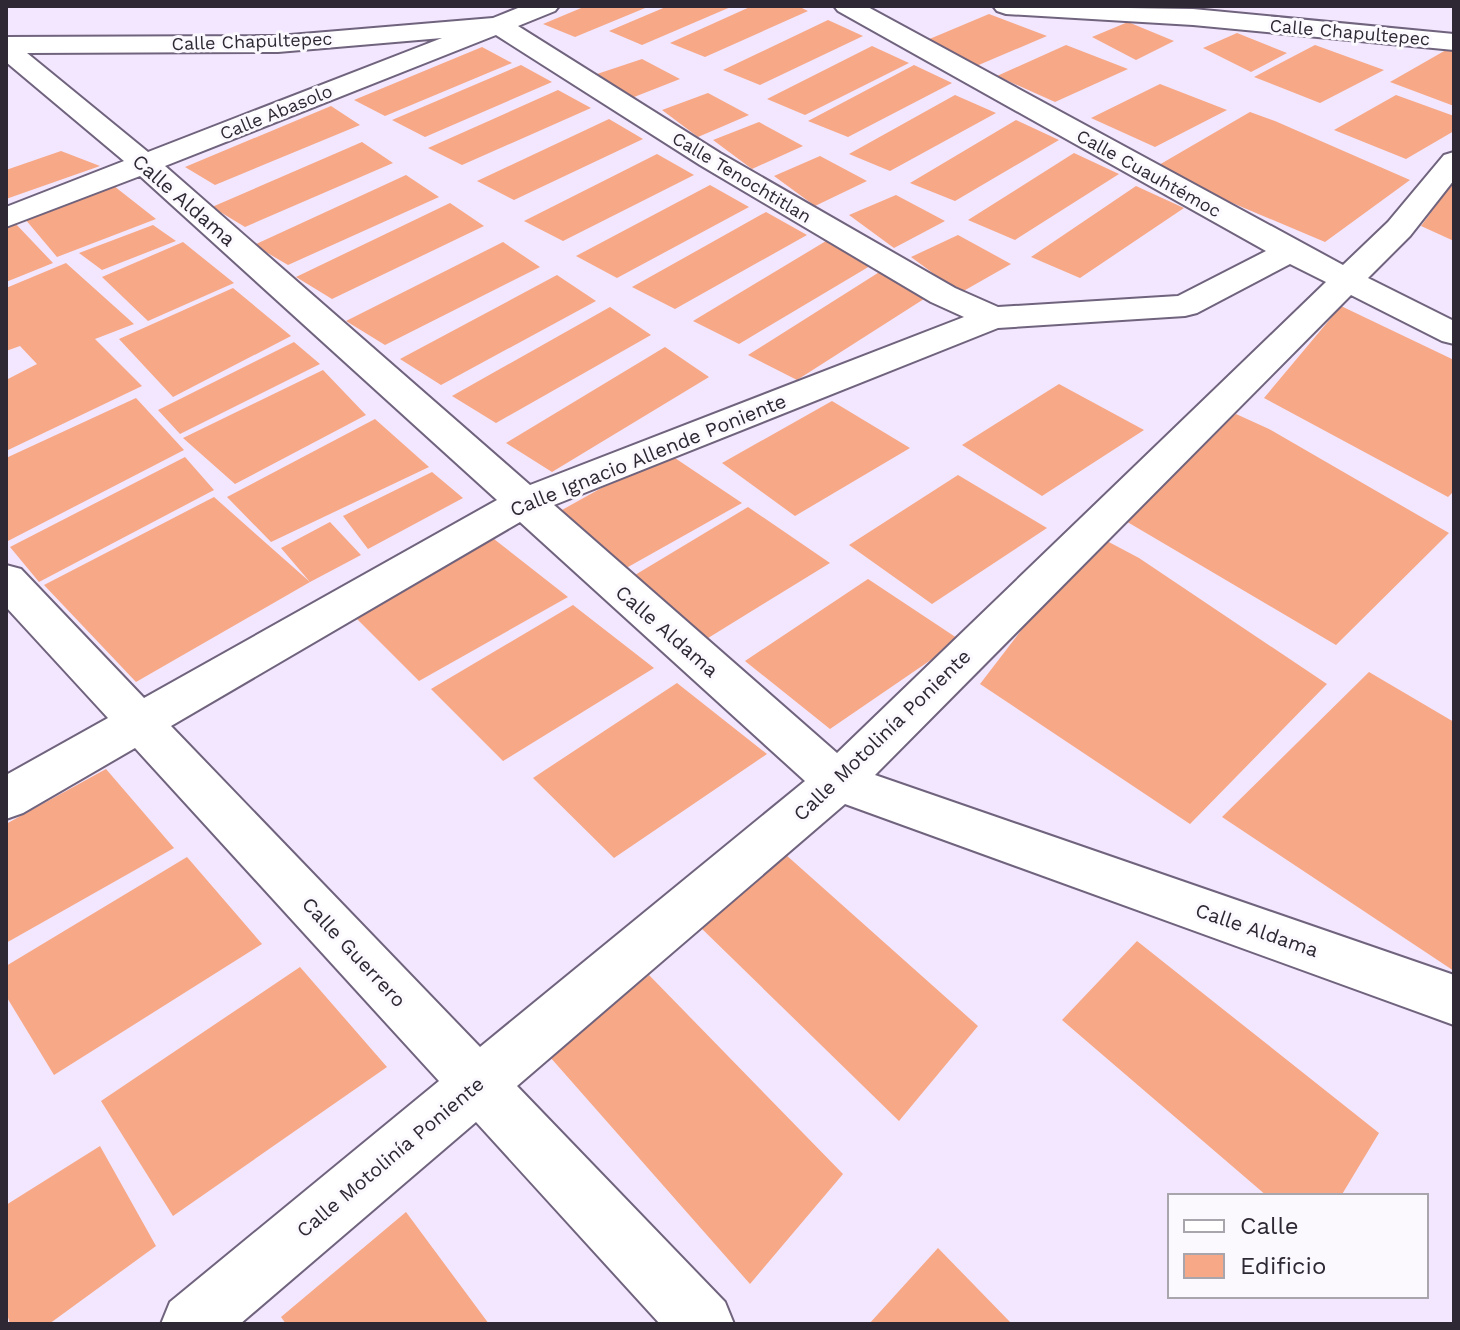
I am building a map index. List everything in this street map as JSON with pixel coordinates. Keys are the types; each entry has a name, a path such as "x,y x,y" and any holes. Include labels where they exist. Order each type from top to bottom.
{"street":[{"name":"Calle Abasolo","path":"6,218 546,6"},
{"name":"Calle Cuauhtémoc","path":"847,6 1290,251 1349,278 1454,334"},
{"name":"Calle Chapultepec","path":"1006,6 1193,17 1454,42"},
{"name":"Calle Chapultepec","path":"6,47 278,44 498,25"},
{"name":"Calle Tenochtitlan","path":"498,25 710,159 943,295 993,318"},
{"name":"Calle Aldama","path":"6,47 144,164 838,782 1454,1000"},
{"name":"Calle Motolinía Poniente","path":"192,1324 838,782 1399,229 1454,161"},
{"name":"Calle Ignacio Allende Poniente","path":"6,799 522,503 993,318 1185,306 1290,251"},
{"name":"Calle Guerrero","path":"6,580 703,1324"}],"building":[{"path":"586,6 650,6 575,37 543,24"},
{"path":"668,6 733,6 642,45 609,31"},
{"path":"752,6 798,6 808,11 705,57 670,43"},
{"path":"989,14 1047,36 974,67 920,43"},
{"path":"828,20 863,36 760,85 723,70"},
{"path":"1128,22 1174,41 1136,60 1092,37"},
{"path":"1237,33 1287,53 1251,72 1203,48"},
{"path":"1066,45 1128,69 1055,102 997,76"},
{"path":"1315,45 1384,70 1320,103 1254,77"},
{"path":"872,46 909,63 805,115 767,99"},
{"path":"482,47 512,63 385,116 354,100"},
{"path":"1446,50 1454,52 1454,106 1390,82"},
{"path":"642,59 680,79 629,99 597,74"},
{"path":"521,65 552,82 425,137 392,120"},
{"path":"914,65 952,83 848,137 808,121"},
{"path":"1160,84 1227,110 1155,147 1091,118"},
{"path":"558,90 591,108 462,165 428,148"},
{"path":"708,93 749,115 698,137 662,110"},
{"path":"955,95 996,113 890,171 849,154"},
{"path":"1396,95 1454,116 1454,131 1406,159 1334,130"},
{"path":"331,106 360,125 215,185 185,167"},
{"path":"1250,112 1410,180 1325,242 1152,169"},
{"path":"609,119 643,139 514,200 477,181"},
{"path":"1016,120 1059,140 955,201 910,183"},
{"path":"759,122 803,146 752,169 713,140"},
{"path":"362,142 393,163 245,227 212,207"},
{"path":"61,151 100,166 6,199 6,170"},
{"path":"1074,153 1119,174 1015,240 968,220"},
{"path":"657,154 694,175 563,241 524,221"},
{"path":"820,156 867,181 815,206 774,176"},
{"path":"406,175 439,197 288,265 254,245"},
{"path":"1454,181 1454,241 1421,226"},
{"path":"710,185 749,207 617,278 576,256"},
{"path":"114,186 156,219 57,257 25,219"},
{"path":"1136,186 1184,208 1080,278 1031,257"},
{"path":"896,195 945,221 894,248 849,215"},
{"path":"450,203 484,226 332,299 296,277"},
{"path":"766,212 807,235 675,309 632,287"},
{"path":"14,222 53,263 6,282 6,226"},
{"path":"153,225 176,241 102,270 79,253"},
{"path":"958,235 1011,264 960,293 911,257"},
{"path":"826,241 870,266 739,344 693,321"},
{"path":"183,242 234,283 148,321 102,277"},
{"path":"503,242 540,267 385,345 346,321"},
{"path":"66,263 134,324 95,339 142,386 6,451 6,380 37,364 20,346 6,351 6,288"},
{"path":"881,271 927,297 797,380 748,355"},
{"path":"557,275 596,301 441,385 400,359"},
{"path":"233,288 291,336 173,397 119,339"},
{"path":"1341,306 1454,360 1454,491 1448,497 1264,398"},
{"path":"610,307 651,335 496,423 452,396"},
{"path":"294,342 320,364 180,434 158,410"},
{"path":"665,347 709,377 552,472 506,443"},
{"path":"323,370 366,415 235,484 183,438"},
{"path":"1059,384 1144,430 1042,496 962,445"},
{"path":"136,398 184,450 6,542 6,458"},
{"path":"832,401 910,448 795,516 722,463"},
{"path":"1236,414 1269,429 1449,533 1336,645 1124,520 1180,457"},
{"path":"375,419 429,467 271,542 227,497"},
{"path":"666,452 742,503 612,576 544,520"},
{"path":"185,457 214,490 39,582 10,547"},
{"path":"432,472 463,498 368,549 343,516"},
{"path":"958,475 1047,528 932,604 849,545"},
{"path":"214,497 310,582 136,682 44,585"},
{"path":"748,507 830,563 700,643 625,581"},
{"path":"330,522 361,555 310,582 281,548"},
{"path":"494,539 568,597 419,681 354,616"},
{"path":"1105,540 1139,558 1327,684 1190,824 980,684 1046,598"},
{"path":"868,579 960,640 830,729 745,661"},
{"path":"573,605 654,668 503,761 431,689"},
{"path":"1369,672 1454,722 1454,971 1222,817"},
{"path":"677,683 767,754 614,858 533,778"},
{"path":"106,769 174,848 6,943 6,824"},
{"path":"785,854 978,1026 899,1121 698,925"},
{"path":"187,857 262,944 54,1075 6,996 6,966"},
{"path":"1137,941 1379,1133 1342,1194 1265,1194 1062,1020"},
{"path":"300,967 387,1067 173,1216 101,1101"},
{"path":"649,975 843,1174 750,1284 550,1057"},
{"path":"100,1146 156,1246 49,1324 10,1324 6,1311 6,1205"},
{"path":"406,1212 489,1324 286,1324 281,1317"},
{"path":"938,1248 1012,1324 869,1324"}]}
